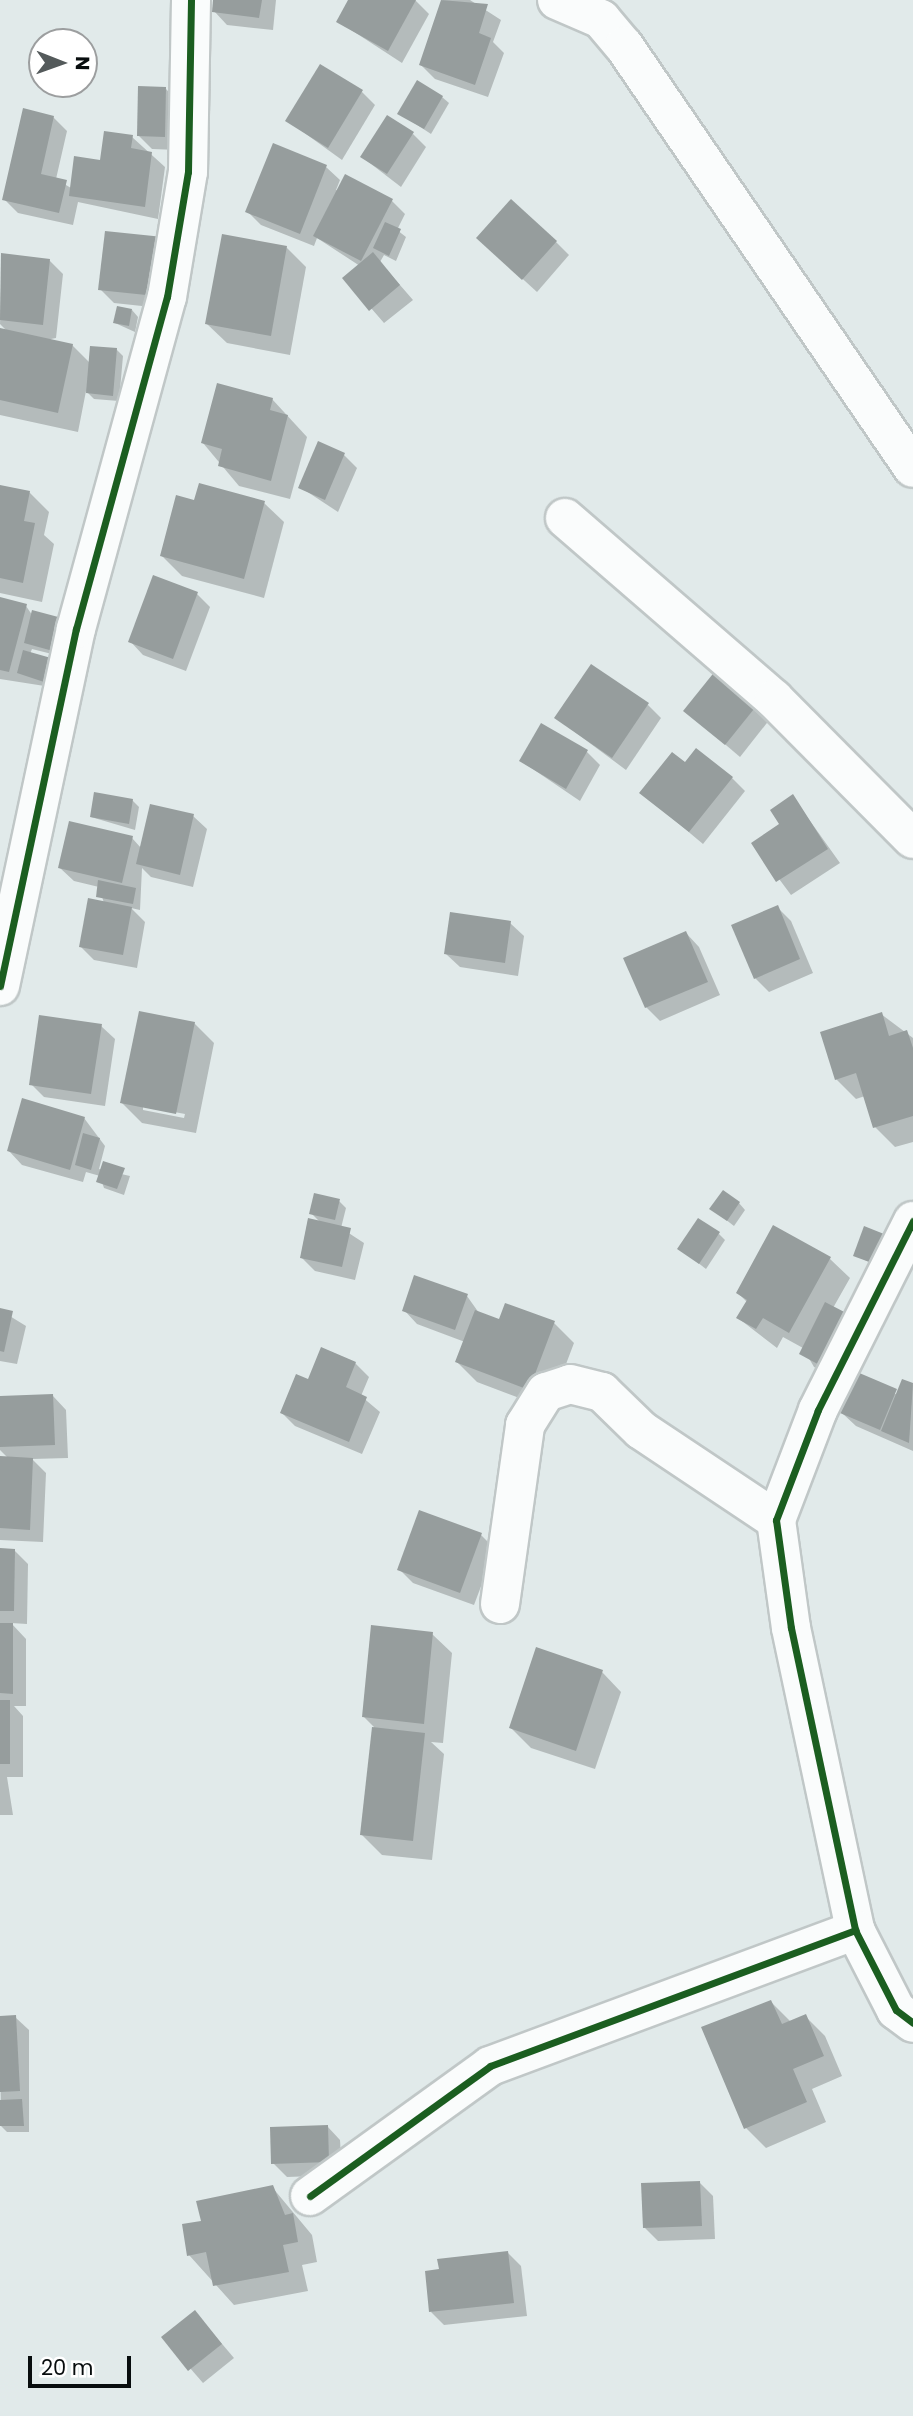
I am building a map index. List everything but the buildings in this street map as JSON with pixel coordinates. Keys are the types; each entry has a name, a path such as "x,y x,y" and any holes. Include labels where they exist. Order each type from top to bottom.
{"street":[{"path":"0,986 76,629 167,297 188,172 191,0"},
{"path":"557,0 601,19 624,46 913,468"},
{"path":"565,518 774,699 913,839"},
{"path":"913,1221 818,1410 776,1520 791,1628 855,1930 896,2010 913,2023"},
{"path":"500,1604 525,1425 546,1392 558,1388 602,1392 641,1430 776,1520"},
{"path":"310,2196 490,2066 855,1930"}],"cycle path":[{"path":"0,986 76,629 167,297 188,172 191,0"},
{"path":"913,1221 818,1410 776,1520 791,1628 855,1930 896,2010 913,2023"},
{"path":"310,2196 490,2066 855,1930"}]}
